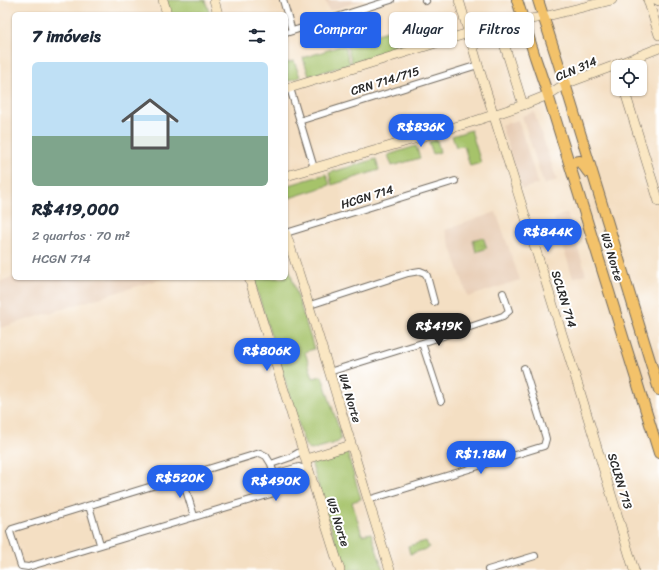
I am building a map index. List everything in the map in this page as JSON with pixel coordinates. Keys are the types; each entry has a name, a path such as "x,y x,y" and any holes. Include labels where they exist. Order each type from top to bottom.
{"main road":[{"name":"W3 Norte","path":"517,0 521,12"},
{"name":"W3 Norte","path":"538,0 659,390"},
{"name":"W3 Norte","path":"532,48 659,453"},
{"path":"561,139 569,151 572,152 584,148"},
{"path":"569,163 580,160 596,188"}],"street":[{"path":"163,0 166,12"},
{"path":"214,0 217,12"},
{"path":"284,0 286,12"},
{"path":"289,32 392,0"},
{"path":"458,0 465,20"},
{"name":"CRN 714/715","path":"534,18 543,17 596,2 612,0"},
{"path":"648,0 659,35"},
{"name":"CRN 714/715","path":"314,168 288,89 465,33"},
{"path":"473,48 494,114"},
{"path":"505,48 523,105"},
{"name":"CLN 314","path":"634,60 659,48"},
{"name":"CRN 714/715","path":"299,121 478,65"},
{"name":"CLN 314","path":"548,95 565,84 611,70"},
{"path":"288,175 494,114 548,95"},
{"path":"626,96 659,202"},
{"name":"SCLRN 714","path":"494,114 582,398"},
{"name":"HCGN 714","path":"288,232 455,181"},
{"name":"W4 Norte","path":"288,239 310,305 390,570"},
{"path":"310,305 408,273 420,271 425,273 427,276 434,302"},
{"name":"W5 Norte","path":"250,280 340,570"},
{"path":"329,372 503,316 508,311 503,294"},
{"path":"422,343 441,401"},
{"path":"368,500 539,448 545,443 545,435 524,368"},
{"name":"SCLRN 713","path":"582,398 634,570"},
{"path":"271,464 291,457 352,445"},
{"path":"260,453 266,456 271,464 274,474 278,487 274,493 22,567 10,532 12,529 260,453"},
{"path":"291,457 295,468"},
{"path":"274,474 299,467 309,470"},
{"path":"182,478 194,516"},
{"path":"89,506 100,544"},
{"path":"488,570 535,556"}],"shaded area":[{"path":"325,0 364,0 329,11"},
{"path":"534,112 557,180 544,185 522,116"},
{"path":"518,120 538,184 522,189 501,125"},
{"path":"496,212 520,280 468,297 445,230"},
{"path":"567,213 586,274 573,278 554,218"},
{"path":"12,278 12,280 157,280 0,328 0,281"}],"green space":[{"path":"166,0 205,0 209,12 169,12"},
{"path":"389,30 389,48 396,49 352,63 347,48 381,48 381,33"},
{"path":"335,48 345,48 350,64 309,76 303,58"},
{"path":"294,61 300,77 288,81 288,62"},
{"path":"471,130 481,163 470,166 464,146 456,147 452,136"},
{"path":"437,140 440,152 433,154 429,142"},
{"path":"416,146 420,158 392,166 388,155"},
{"path":"376,159 379,170 332,185 329,173"},
{"path":"326,174 330,185 288,198 288,185"},
{"path":"483,237 487,248 476,252 473,240"},
{"path":"288,265 314,349 305,352 313,378 322,376 341,439 338,442 311,450 305,445 254,280 288,280"},
{"path":"344,450 347,452 361,499 352,502 362,535 371,533 383,570 344,570 312,461"},
{"path":"426,541 429,548 410,554 408,546"}]}
